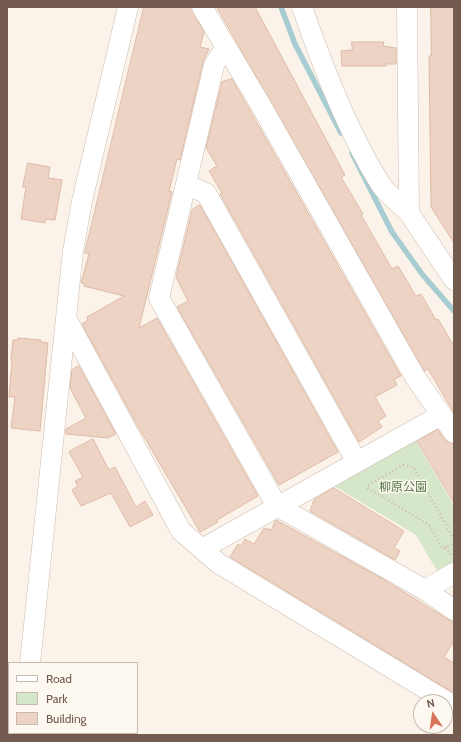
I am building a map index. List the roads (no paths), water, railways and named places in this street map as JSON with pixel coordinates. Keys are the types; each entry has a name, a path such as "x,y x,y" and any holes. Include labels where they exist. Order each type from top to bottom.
{"street":[{"path":"30,662 73,251 82,201 128,7"},
{"path":"202,7 226,46 415,376 454,433"},
{"path":"302,7 320,56 350,125 382,186 409,213 454,280"},
{"path":"407,7 409,213"},
{"path":"226,46 214,64 159,298 277,506 425,590 454,610"},
{"path":"186,185 206,193 357,462"},
{"path":"66,318 182,531 218,563 454,706"},
{"path":"202,549 441,415"},
{"path":"425,590 454,573"}],"waterway":[{"path":"281,7 295,44 341,133"},
{"path":"352,153 392,232 422,274 454,311"}],"park label":[{"name":"柳原公園","path":"403,487"}]}
